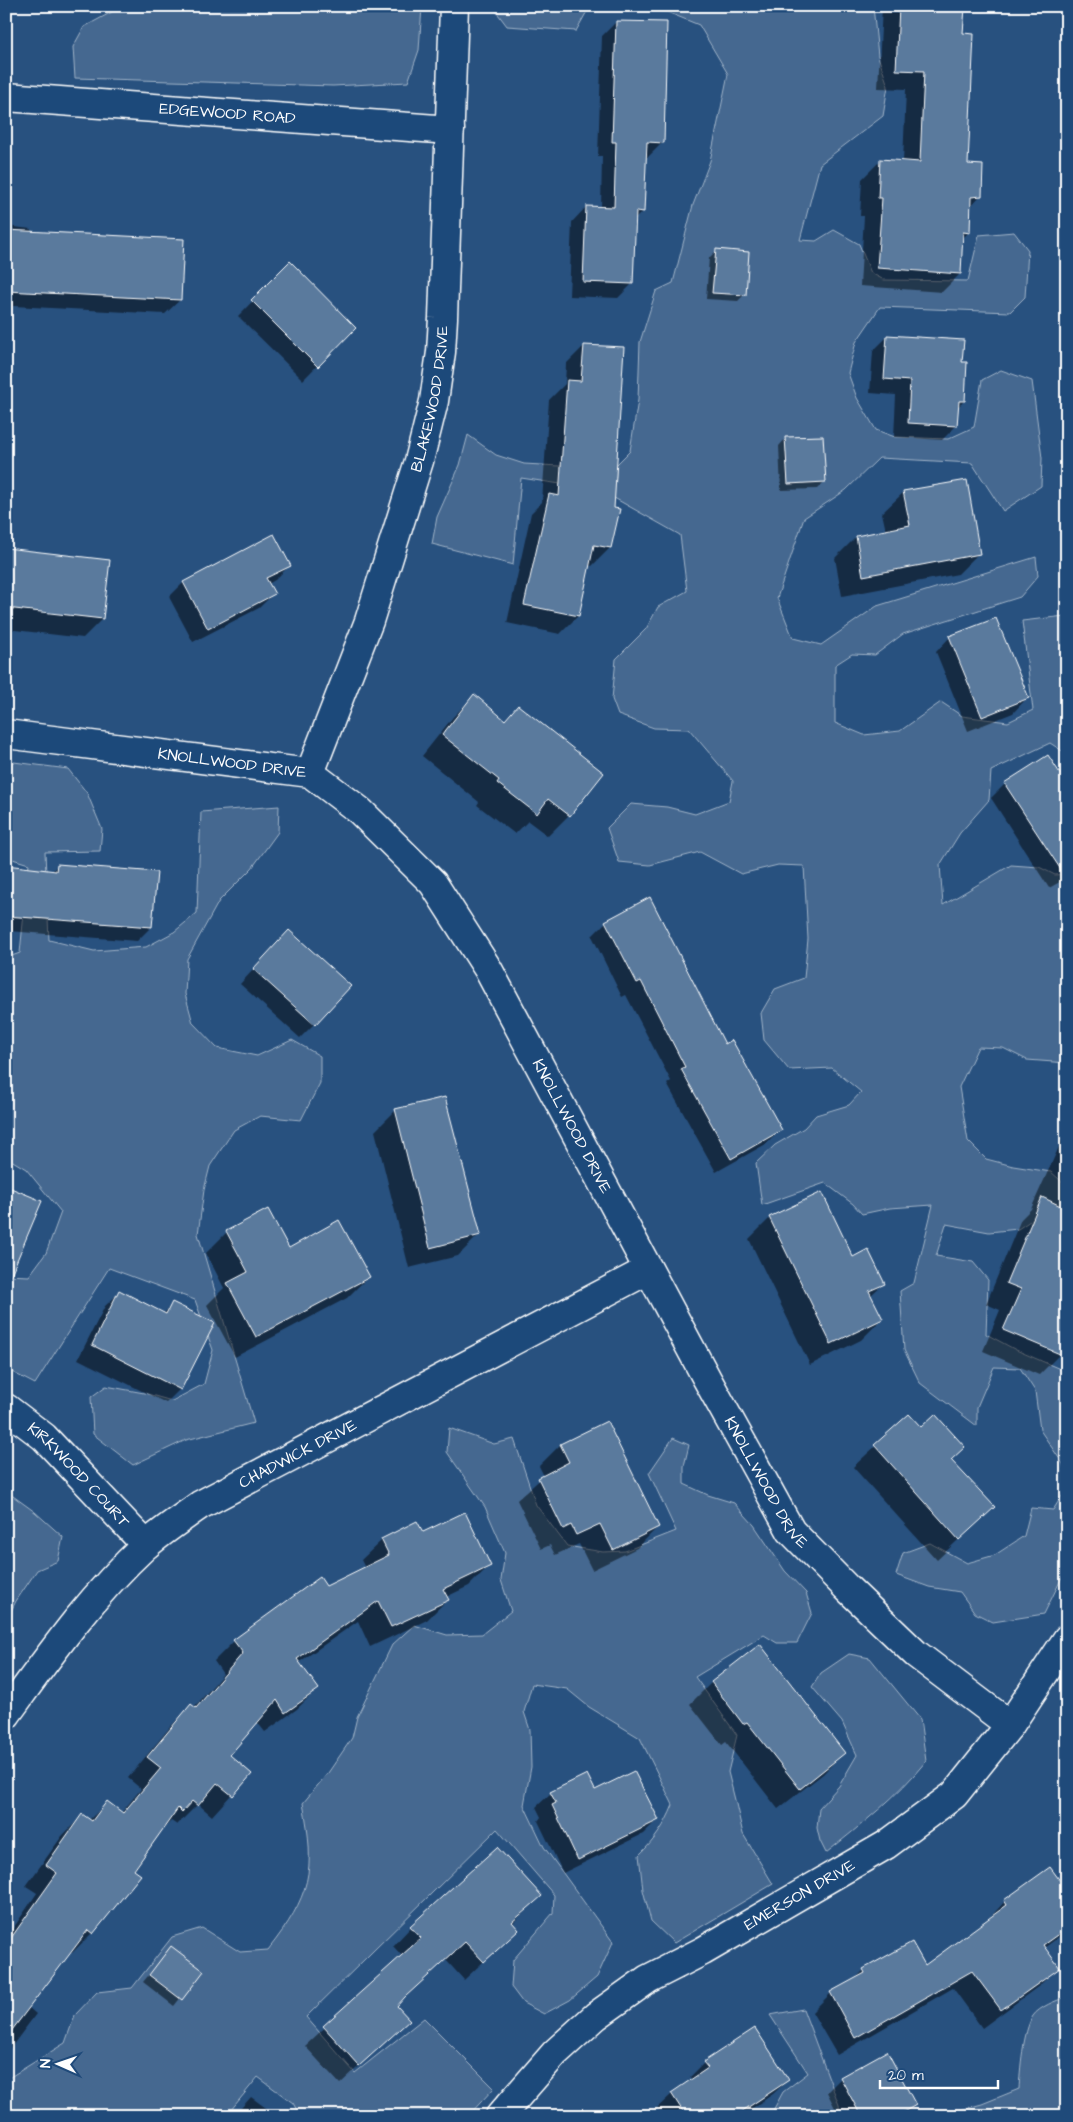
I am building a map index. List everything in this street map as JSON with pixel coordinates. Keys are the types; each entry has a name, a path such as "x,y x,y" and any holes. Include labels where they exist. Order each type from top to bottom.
{"street":[{"name":"BLAKEWOOD DRIVE","path":"310,773 368,621 419,461 434,401 441,352 454,6"},
{"name":"EDGEWOOD ROAD","path":"6,97 450,130"},
{"name":"KNOLLWOOD DRIVE","path":"6,734 310,773 360,811 433,883 488,969 648,1270 791,1531 916,1654 1010,1725"},
{"name":"CHADWICK DRIVE","path":"6,1715 75,1621 110,1581 146,1545 200,1505 648,1270"},
{"name":"KIRKWOOD COURT","path":"6,1408 44,1437 146,1545"},
{"name":"EMERSON DRIVE","path":"500,2116 555,2052 596,2016 648,1979 703,1951 886,1845 954,1795 1010,1725 1067,1639"}],"shaded area":[{"path":"123,6 422,6 419,50 408,82 333,86 75,78 73,47 84,27"},
{"path":"492,6 590,6 576,31 507,26"},
{"path":"590,6 873,6 878,56 888,86 883,116 820,164 800,240 816,241 834,230 859,244 871,273 884,280 968,281 979,235 1014,232 1028,250 1025,297 1010,312 880,307 856,342 848,373 857,398 876,430 895,437 948,439 974,427 982,380 1001,370 1032,381 1042,458 1041,486 1003,511 972,463 879,458 846,490 804,518 777,598 793,638 821,645 877,606 1036,557 1038,576 1020,597 903,634 875,655 852,654 835,665 835,723 864,735 900,731 941,702 962,716 1008,722 1033,710 1022,621 1065,616 1067,618 1067,754 1050,743 991,771 989,800 960,833 940,865 943,905 1011,865 1039,867 1055,875 1067,874 1067,1063 1027,1060 1003,1048 978,1047 959,1087 968,1141 986,1159 1013,1166 1051,1172 1067,1186 1067,1212 1051,1207 1018,1229 989,1232 946,1224 936,1256 973,1262 988,1280 986,1334 1016,1350 1067,1372 1067,1478 1063,1464 1040,1430 1035,1391 1020,1368 994,1367 977,1407 977,1426 920,1383 904,1350 900,1291 914,1283 933,1205 890,1208 862,1214 853,1204 825,1183 762,1205 756,1163 775,1145 804,1128 816,1115 849,1105 861,1092 832,1068 789,1070 764,1040 761,1013 775,989 804,978 808,939 804,866 778,865 741,874 700,852 650,865 619,862 607,828 631,804 667,807 695,814 729,801 733,781 689,729 654,728 618,715 612,699 616,659 646,629 658,607 687,591 680,535 600,490 521,478 513,565 432,544 437,517 460,465 468,435 496,455 524,464 612,469 630,451 638,400 640,342 656,291 673,283 693,205 710,161 728,74 699,25 667,12"},
{"path":"6,761 68,769 87,793 102,829 100,851 45,852 49,940 94,951 146,947 174,932 197,913 201,812 279,806 278,832 252,868 219,901 187,959 185,994 193,1023 217,1048 257,1056 292,1040 320,1056 320,1083 301,1120 260,1116 234,1130 210,1166 204,1190 198,1234 254,1423 186,1440 133,1465 93,1434 91,1397 106,1386 144,1393 172,1401 204,1384 213,1350 195,1300 109,1268 35,1384 6,1369 6,1275 29,1276 46,1253 61,1212 26,1169 6,1157 6,958 20,953 29,864 6,857"},
{"path":"449,1428 494,1444 514,1439 536,1505 567,1546 603,1552 625,1551 676,1531 649,1473 673,1438 689,1445 684,1466 684,1484 708,1495 734,1503 754,1525 785,1571 806,1593 812,1613 797,1643 777,1643 764,1635 695,1677 737,1735 728,1772 743,1834 773,1884 674,1943 651,1921 643,1890 639,1855 659,1832 673,1805 640,1738 589,1707 567,1689 532,1684 524,1712 530,1730 531,1767 524,1805 544,1847 613,1942 597,1977 570,2000 544,2014 523,2003 511,1987 513,1960 553,1913 554,1895 497,1829 306,2017 355,2073 424,2018 494,2088 468,2116 300,2116 293,2103 258,2077 226,2116 6,2116 7,2079 65,2043 75,2015 97,1992 132,1988 172,1937 202,1928 240,1952 268,1950 293,1913 307,1881 309,1847 303,1803 328,1773 352,1738 357,1717 392,1645 414,1625 447,1635 482,1634 511,1611 501,1580 505,1553 485,1507 447,1452"},
{"path":"1067,1488 1067,1567 1044,1614 993,1622 975,1613 960,1592 929,1587 896,1575 903,1553 930,1543 967,1563 995,1555 1024,1536 1031,1508 1053,1510"},
{"path":"6,1491 35,1512 63,1537 58,1561 37,1570 16,1601 6,1621"},
{"path":"849,1654 870,1658 920,1719 926,1761 866,1821 826,1853 820,1841 817,1828 819,1808 839,1786 857,1755 842,1722 812,1687 821,1673"},
{"path":"1067,1997 1067,2116 937,2116 982,2104 1019,2089 1024,2041 1033,2016 1044,2007"},
{"path":"803,2009 839,2105 840,2116 770,2116 783,2092 808,2073 770,2015"}],"building":[{"path":"899,6 965,8 963,33 974,34 968,164 983,165 982,196 971,197 970,233 963,232 961,274 877,268 882,198 878,198 880,159 920,162 924,71 896,70"},
{"path":"616,21 667,22 664,143 647,142 644,212 636,211 633,284 583,282 586,206 614,207 616,142 612,142"},
{"path":"6,230 184,239 181,300 6,291"},
{"path":"716,249 749,252 746,295 712,293"},
{"path":"290,261 356,328 318,367 251,300"},
{"path":"887,335 964,340 962,362 967,362 965,401 959,401 957,426 908,423 910,381 884,379"},
{"path":"584,345 624,347 614,508 620,509 611,548 594,545 579,616 524,605 549,494 559,496 567,380 581,381"},
{"path":"823,436 826,482 788,484 785,437"},
{"path":"967,480 980,554 863,576 856,536 910,525 903,491"},
{"path":"274,534 291,566 266,578 275,594 208,629 183,582"},
{"path":"6,548 110,560 103,619 6,608"},
{"path":"996,618 1029,698 982,717 949,636"},
{"path":"474,694 505,720 518,705 604,773 570,816 548,799 537,814 497,783 499,780 442,735"},
{"path":"1048,755 1067,784 1067,879 1004,783"},
{"path":"57,864 157,872 152,927 6,916 6,865 56,871"},
{"path":"650,897 725,1044 732,1040 782,1130 731,1159 681,1069 685,1067 641,981 637,983 605,921"},
{"path":"289,930 351,986 315,1025 253,969"},
{"path":"445,1097 481,1235 430,1248 395,1109"},
{"path":"6,1186 42,1201 7,1284 6,1284"},
{"path":"822,1192 853,1257 868,1249 885,1284 869,1291 883,1319 831,1344 769,1217"},
{"path":"1042,1197 1067,1209 1067,1357 1003,1330 1021,1289 1006,1283"},
{"path":"268,1209 289,1248 339,1220 370,1277 256,1337 227,1283 248,1272 226,1231"},
{"path":"119,1290 166,1314 172,1302 215,1323 181,1390 92,1345"},
{"path":"909,1414 921,1427 935,1414 965,1447 951,1460 995,1507 959,1540 874,1445"},
{"path":"607,1421 659,1527 613,1550 600,1524 576,1535 571,1525 563,1529 538,1478 569,1462 560,1444"},
{"path":"465,1512 491,1566 443,1589 449,1600 391,1627 378,1601 297,1659 319,1689 285,1713 277,1700 230,1755 252,1774 233,1796 217,1783 198,1806 192,1801 182,1812 178,1808 134,1870 141,1875 93,1934 88,1930 6,2038 6,1945 57,1873 46,1865 82,1814 92,1821 107,1801 123,1813 161,1768 147,1757 191,1704 196,1708 243,1653 233,1640 320,1577 326,1586 389,1555 381,1539 417,1521 423,1532"},
{"path":"760,1644 845,1753 800,1789 747,1722 743,1724 711,1682"},
{"path":"634,1771 659,1820 578,1860 552,1805 556,1803 550,1792 587,1774 595,1790"},
{"path":"497,1847 542,1896 512,1922 519,1930 484,1962 465,1942 405,1997 397,2006 410,2020 359,2066 323,2026 421,1938 410,1926"},
{"path":"1050,1867 1067,1890 1067,1928 1043,1945 1060,1968 1001,2010 972,1971 855,2038 830,1992 865,1973 863,1969 912,1942 925,1965 1007,1905 1004,1900"},
{"path":"171,1946 204,1971 182,2000 149,1975"},
{"path":"755,2028 789,2080 735,2116 686,2116 671,2093 708,2068 703,2062"},
{"path":"887,2051 916,2105 897,2116 861,2116 840,2077"}]}
